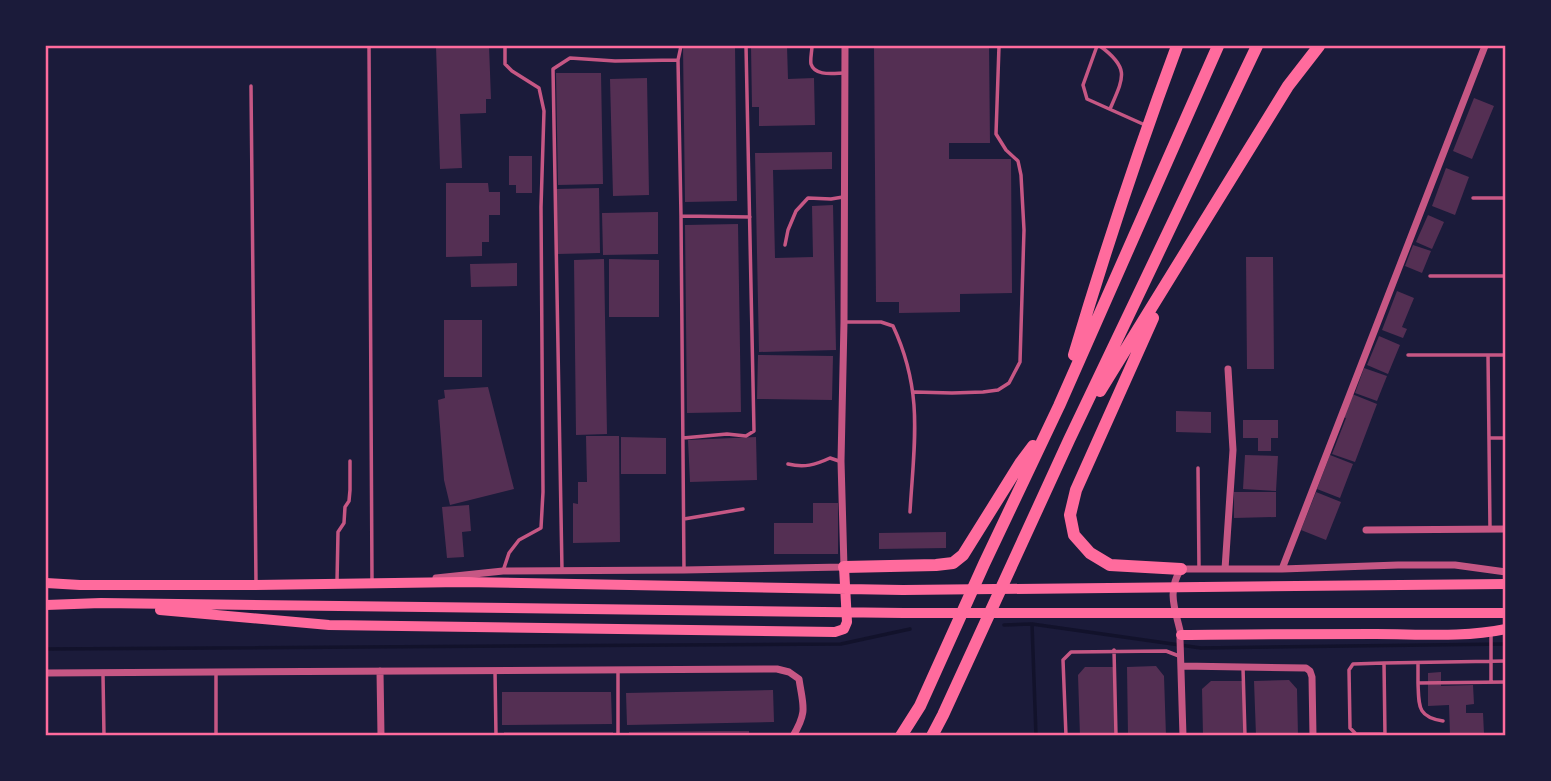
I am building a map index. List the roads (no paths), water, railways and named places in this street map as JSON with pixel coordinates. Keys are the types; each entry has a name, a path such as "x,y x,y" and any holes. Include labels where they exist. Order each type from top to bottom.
{"highway":[{"path":"1059,406 1103,258 1177,46"},
{"path":"901,736 920,706 1059,406 1218,46"},
{"path":"932,736 1069,440 1257,46"},
{"path":"1303,66 1312,46"},
{"path":"1069,440 1288,86 1319,46"},
{"path":"1172,276 1076,490 1070,515 1074,535 1090,553 1110,565 1181,569"},
{"path":"844,567 953,563 963,555 1021,462 1051,422"}],"main road":[{"path":"101,604 329,625 835,632 844,629 847,622 844,567"},
{"path":"46,583 256,585 463,582 903,590 1506,584"},
{"path":"46,605 904,613 1506,613"},
{"path":"1180,637 1296,634 1491,636 1506,629"}],"street":[{"path":"390,583 503,571 844,567 841,461 845,46"},
{"path":"1282,569 1485,46"},
{"path":"1225,569 1233,450 1228,369"},
{"path":"1366,530 1506,529"},
{"path":"1183,736 1180,637 1173,593 1175,579 1181,569 1455,565 1506,572"},
{"path":"1182,667 1306,668 1312,677 1313,736"},
{"path":"46,673 777,669 789,672 799,679 804,712 793,736"},
{"path":"380,671 381,736"}],"lane":[{"path":"369,46 372,583"},
{"path":"503,571 509,553 519,540 541,528 543,492 541,207 544,111 539,88 505,64 505,46"},
{"path":"681,46 678,60 684,570"},
{"path":"683,438 727,434 747,436 754,431 746,46"},
{"path":"812,46 811,65 816,71 845,73"},
{"path":"914,392 998,390 1009,383 1020,362 1024,230 1021,175 1018,161 1006,150 996,134 999,46"},
{"path":"1110,109 1121,83 1122,69 1114,56 1099,46 1083,85 1087,99 1147,126"},
{"path":"562,570 553,69 570,58 615,61 678,60"},
{"path":"251,86 256,585"},
{"path":"785,245 796,211 808,198 843,197"},
{"path":"1474,198 1506,198"},
{"path":"681,216 750,217"},
{"path":"1430,276 1506,276"},
{"path":"844,322 881,322 893,326 904,349 914,392 916,420 910,512"},
{"path":"1408,355 1506,355"},
{"path":"1488,355 1490,529"},
{"path":"1489,438 1506,438"},
{"path":"788,464 799,467 815,466 830,458 841,461"},
{"path":"337,584 338,532 344,523 345,507 349,502 350,461"},
{"path":"1198,468 1199,569"},
{"path":"684,519 743,509"},
{"path":"1491,636 1491,682"},
{"path":"1114,650 1115,736"},
{"path":"1066,736 1063,660 1071,652 1166,651 1181,655"},
{"path":"1384,663 1385,735 1356,734 1350,728 1349,670 1353,664 1384,663 1506,662"},
{"path":"1418,663 1419,702 1422,712 1429,719 1443,721"},
{"path":"1243,666 1245,736"},
{"path":"618,670 618,736"},
{"path":"495,671 496,736"},
{"path":"216,672 216,736"},
{"path":"103,673 104,736"},
{"path":"1418,683 1506,682"}],"waterway":[{"path":"1004,625 1032,624"},
{"path":"1036,736 1032,624 1201,648 1506,644"},
{"path":"46,649 841,644 910,629"}]}
